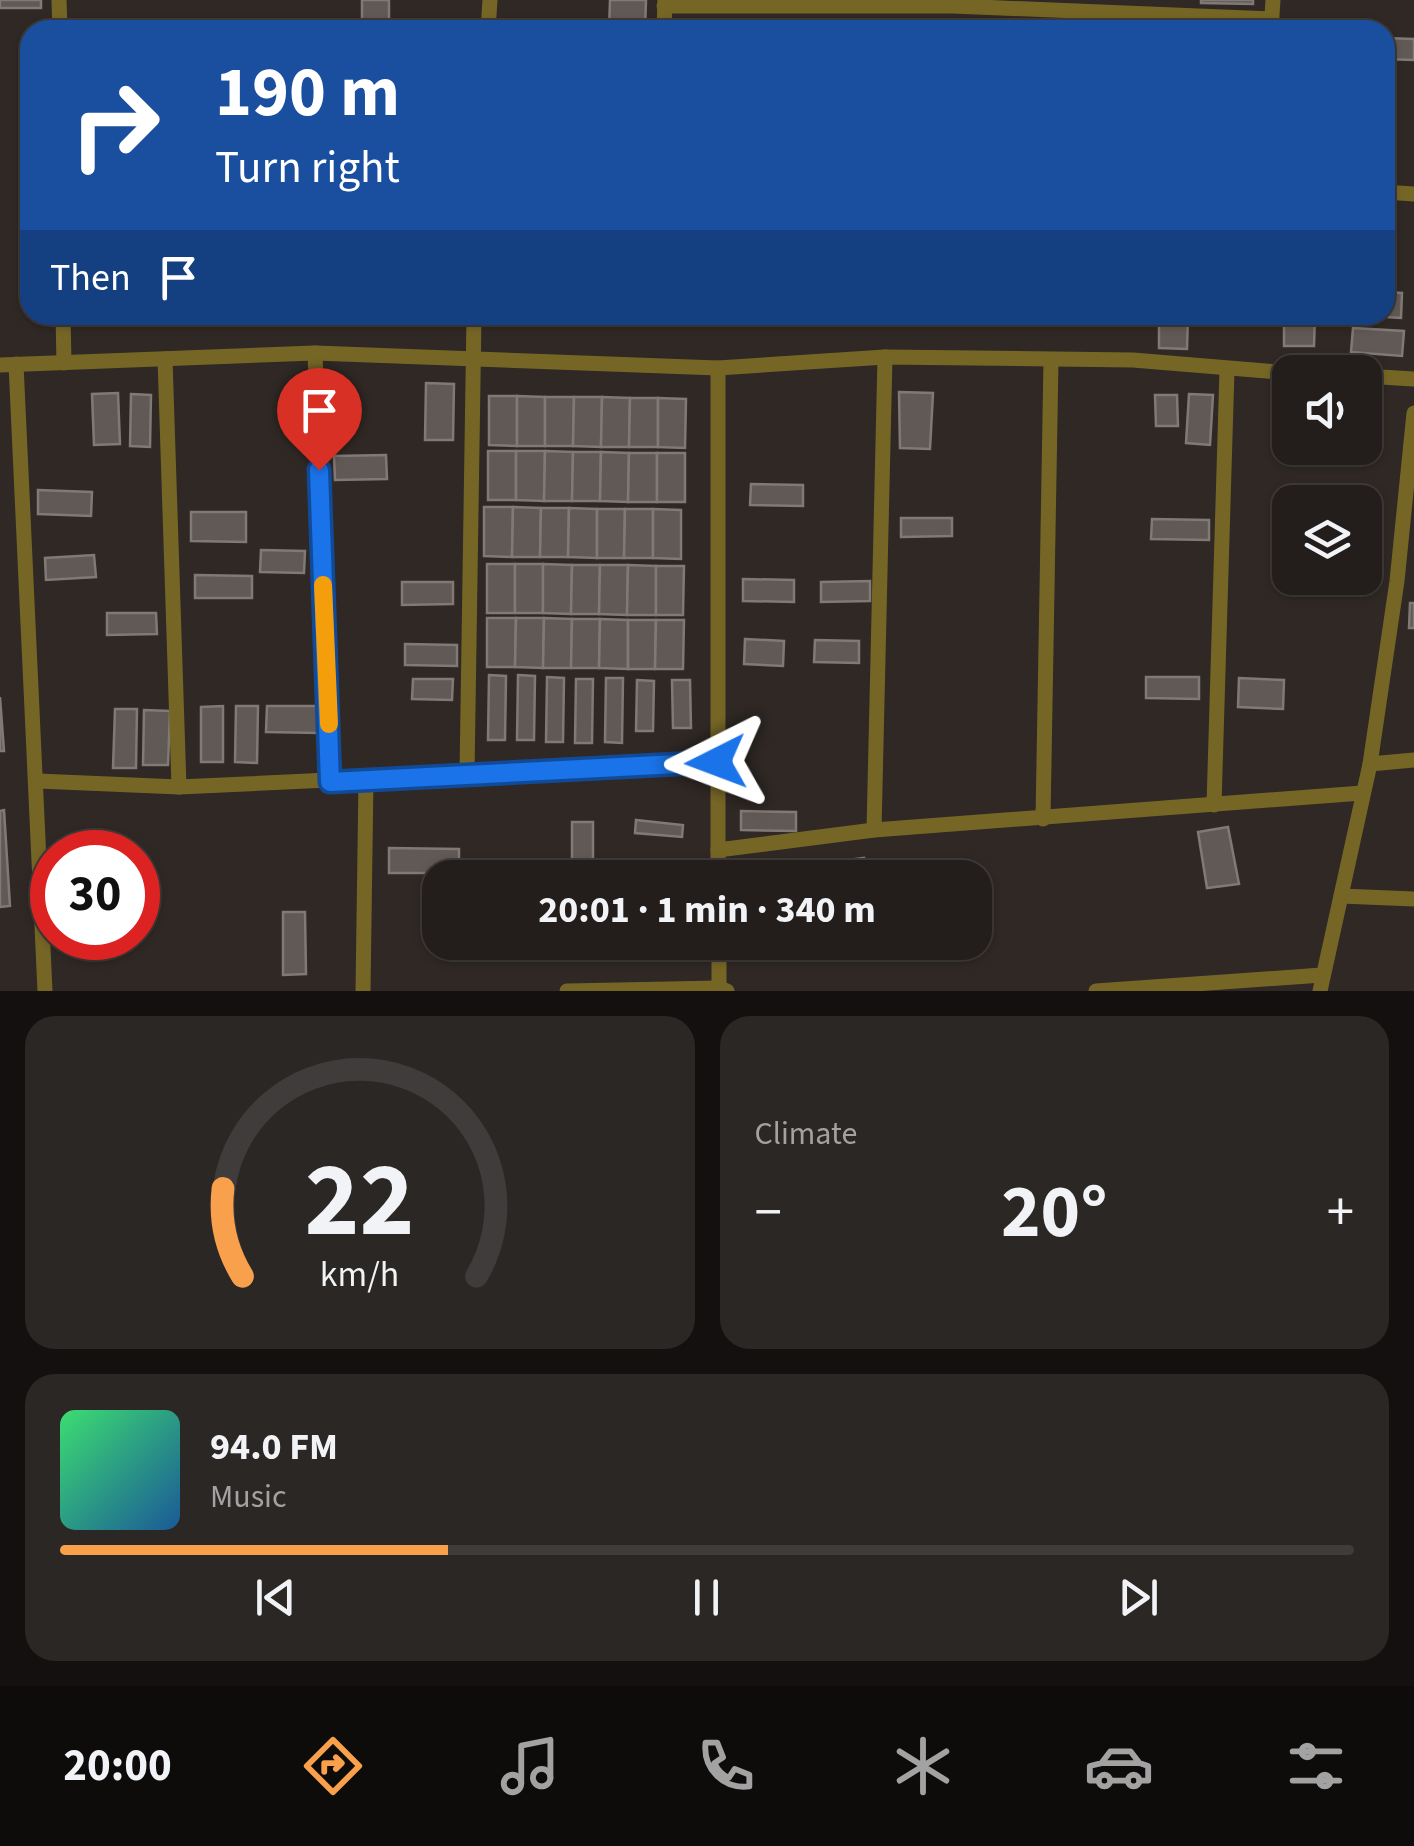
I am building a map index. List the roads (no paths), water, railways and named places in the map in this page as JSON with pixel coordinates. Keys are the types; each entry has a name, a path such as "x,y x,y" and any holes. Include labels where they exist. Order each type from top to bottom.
{"street":[{"path":"664,3 953,6 1188,20"},
{"path":"63,325 64,362"},
{"path":"467,774 473,325"},
{"path":"315,354 330,782"},
{"path":"46,991 38,781 8,364 315,354 718,368 886,357 1133,360 1272,372"},
{"path":"874,830 886,357"},
{"path":"166,359 179,787"},
{"path":"1043,819 1051,360"},
{"path":"718,368 718,860"},
{"path":"1214,804 1227,370"},
{"path":"1414,370 1414,391"},
{"path":"1382,377 1414,378"},
{"path":"1096,991 1321,983 1370,764 1408,525 1414,413"},
{"path":"1370,764 1414,760"},
{"path":"38,781 179,787 716,762"},
{"path":"363,991 366,780"},
{"path":"718,850 874,830 1362,792"},
{"path":"1341,896 1414,899"},
{"path":"567,991 723,990 720,960"}]}
